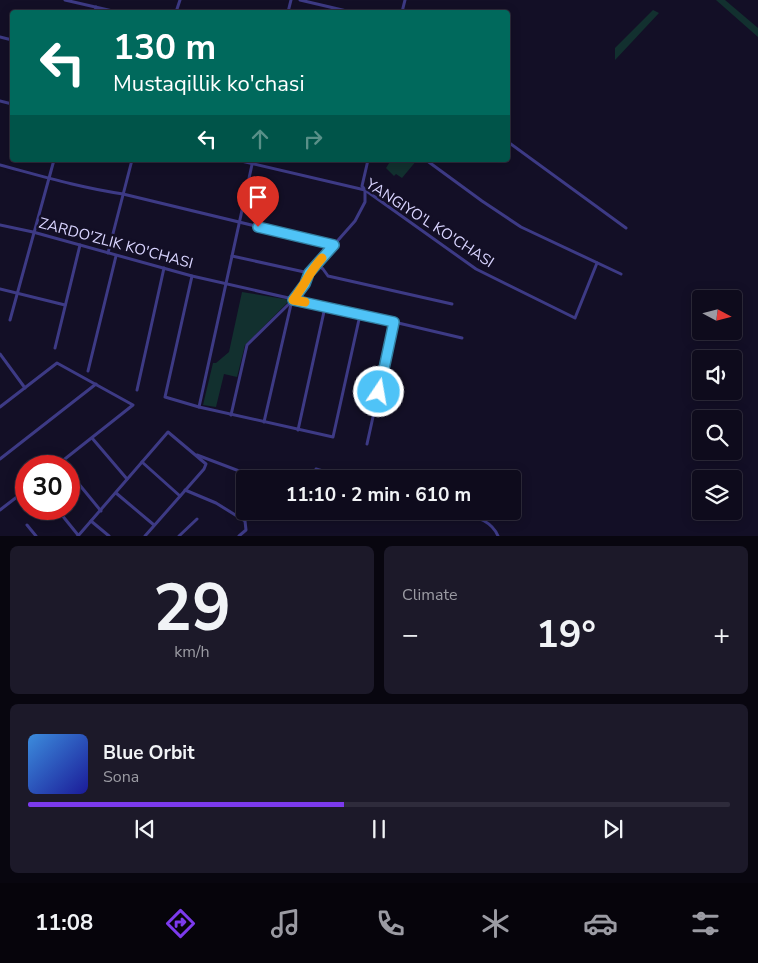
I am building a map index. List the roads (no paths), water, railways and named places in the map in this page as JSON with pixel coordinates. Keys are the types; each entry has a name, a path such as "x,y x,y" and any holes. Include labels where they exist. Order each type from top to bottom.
{"street":[{"path":"65,0 109,10"},
{"path":"300,0 342,10"},
{"path":"510,143 626,228"},
{"path":"10,320 53,162"},
{"path":"108,254 131,162"},
{"path":"199,407 253,162"},
{"name":"YANGIYO'L KO'CHASI","path":"253,162 365,190 476,269 575,318 598,263"},
{"path":"232,415 246,345 293,300 305,284 309,273 355,221 365,202 365,190 362,186 368,162"},
{"path":"429,162 521,227 621,274"},
{"path":"0,164 48,179 94,190 123,194 334,245"},
{"name":"ZARDO'ZLIK KO'CHASI","path":"0,225 33,232 192,276 462,338"},
{"path":"55,348 80,245"},
{"path":"88,371 116,256"},
{"path":"232,256 309,273"},
{"path":"317,264 328,276 452,304"},
{"path":"137,390 164,268"},
{"path":"192,276 165,397 232,415 332,437 360,315"},
{"path":"0,289 65,305"},
{"path":"264,422 293,300"},
{"path":"298,430 325,307"},
{"path":"367,444 394,322"},
{"path":"0,354 25,388"},
{"path":"0,407 57,363 133,405 70,455"},
{"path":"0,460 96,384"},
{"path":"66,520 78,535 168,432 206,464 204,469 146,535"},
{"path":"92,438 127,479"},
{"path":"194,454 236,470"},
{"path":"142,462 180,496"},
{"path":"80,486 100,511"},
{"path":"185,490 216,503 245,521 246,530 240,536"},
{"path":"116,493 154,525"},
{"path":"0,510 15,498"},
{"path":"179,536 197,519"},
{"path":"483,520 496,530 498,536"},
{"path":"91,521 109,536"},
{"path":"27,525 36,536"}]}
